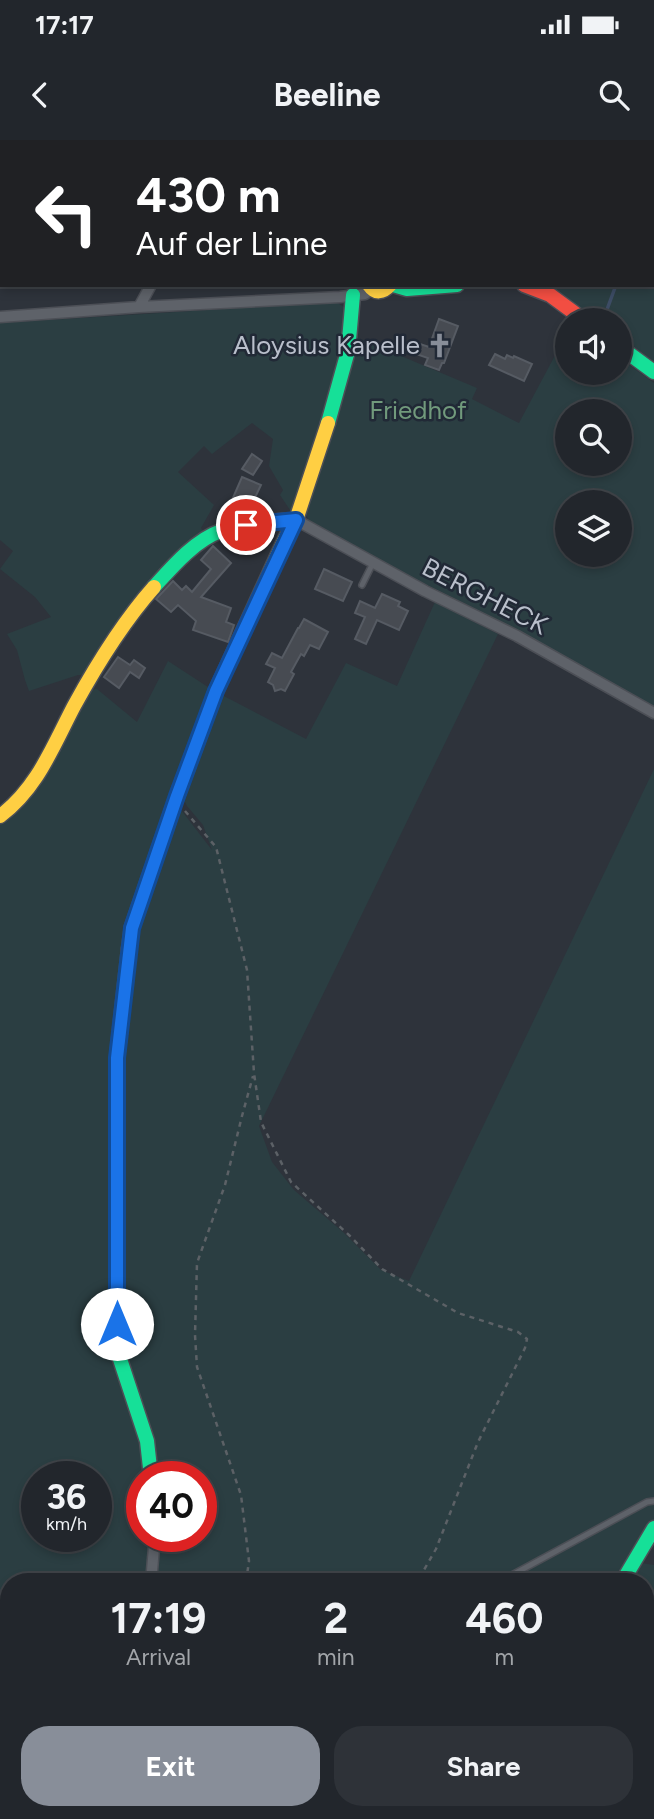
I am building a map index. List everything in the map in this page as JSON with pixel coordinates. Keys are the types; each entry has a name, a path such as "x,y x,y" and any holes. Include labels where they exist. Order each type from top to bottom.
{"street":[{"path":"139,307 150,287"},
{"path":"0,317 354,295 365,294 370,287 376,292 383,292 389,287"},
{"path":"400,287 432,287"},
{"path":"529,287 550,295 568,308"},
{"path":"149,1461 147,1441 117,1350 117,1058 132,928 216,691 296,520 322,445 348,351 354,295"},
{"path":"632,356 654,372"},
{"path":"0,816 27,792 88,678 107,647 149,592 188,554 221,530 296,520"},
{"name":"BERGHECK","path":"296,520 425,591 517,636 654,713"},
{"path":"627,1573 654,1528"},
{"path":"152,1573 154,1552"}],"lane":[{"path":"362,585 373,562"},
{"path":"516,1573 647,1502 654,1501"}],"path":[{"path":"177,796 184,810 216,847 247,970 254,1073 261,1122 291,1182 382,1269 458,1313 518,1332 527,1339 478,1442 436,1549 422,1573"},
{"path":"247,1573 249,1561 241,1495 197,1367 195,1335 197,1263 225,1185 254,1073"}],"green space":[{"path":"552,287 654,287 654,362 632,346 632,308 581,308"},
{"path":"336,302 344,307 347,316 338,361 319,435 292,513 280,495 283,490 269,466 273,439 252,423 212,454 204,446 178,472 214,505 201,528 205,534 145,588 106,636 84,675 29,691 17,650 7,634 51,617 35,597 0,569 13,551 0,540 0,323"},
{"name":"Friedhof","path":"356,337 477,388 472,399 519,423 555,356 555,385 632,385 632,367 654,383 654,706 309,522 305,511"},
{"path":"435,602 498,634 259,1126 272,1162 294,1190 343,1232 381,1270 409,1281 654,769 654,1529 635,1562 654,1565 654,1573 0,1573 0,822 86,690 97,689 137,722 168,661 211,689 132,905 178,806 212,850 203,825 182,796 220,694 306,739 346,663 397,686"}],"building":[{"name":"Aloysius Kapelle","path":"439,319 458,326 439,370 425,365 428,358 416,354 420,344 429,347"},
{"path":"495,354 505,359 507,355 513,358 514,356 532,364 524,381 489,365"},
{"path":"252,454 262,461 253,475 242,469"},
{"path":"242,477 261,485 250,508 232,500"},
{"path":"213,546 231,563 201,597 231,608 226,622 234,625 228,642 193,630 196,621 178,605 171,612 156,599 173,581 182,590 186,586 192,592 211,569 201,560"},
{"path":"324,569 352,582 343,601 315,589"},
{"path":"382,594 400,602 398,606 408,611 399,630 377,620 366,644 355,639 365,617 355,613 360,601 375,608"},
{"path":"304,619 328,632 319,649 310,645 304,656 301,654 285,691 275,691 273,685 268,682 275,668 266,664 272,653 282,658"},
{"path":"118,657 130,665 134,660 145,668 139,678 130,672 119,688 104,677"}],"waterway":[{"path":"608,308 615,287"}],"traffic: fast":[{"path":"400,287 432,287"},
{"path":"328,423 348,351 353,295"},
{"path":"632,356 654,372"},
{"path":"154,587 184,555 211,535 239,526 296,520"},
{"path":"129,949 117,1058 117,1350 147,1441 149,1461"},
{"path":"627,1573 654,1528"}],"traffic: slow":[{"path":"371,287 379,291 388,287"},
{"path":"129,949 132,927 216,691 296,520 328,423"},
{"path":"0,816 34,780 101,659 154,587"}],"traffic: jam":[{"path":"529,287 550,295 568,308"}],"place":[{"name":"Aloysius Kapelle","path":"440,345"}],"route":[{"path":"117,1324 117,1058 132,928 216,691 296,520 246,525"}]}
